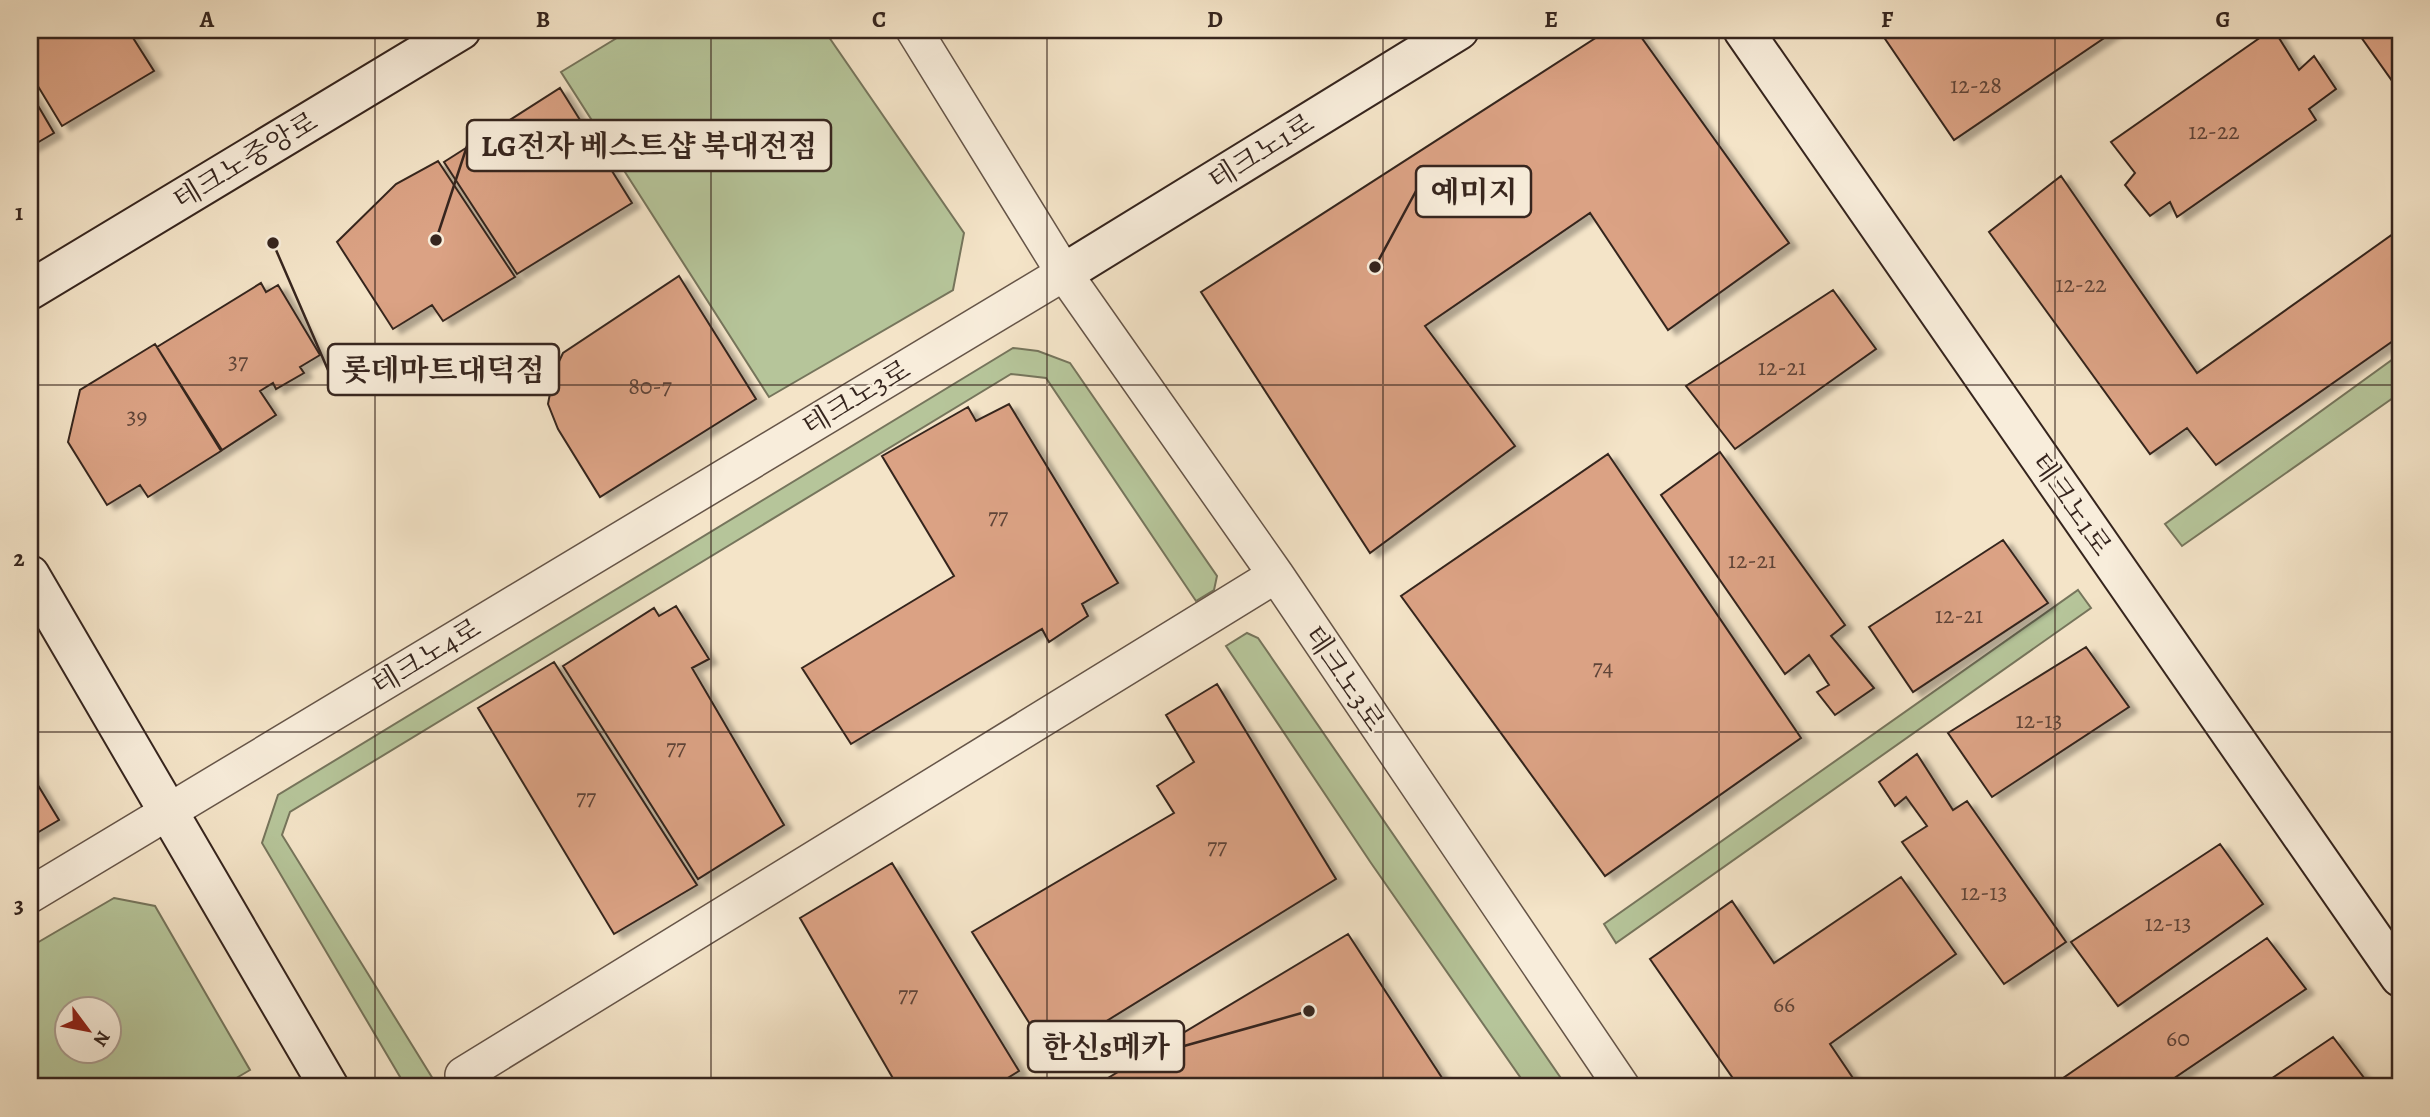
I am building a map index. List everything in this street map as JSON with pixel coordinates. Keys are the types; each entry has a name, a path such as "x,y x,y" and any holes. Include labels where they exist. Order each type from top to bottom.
{"main road":[{"name":"테크노중앙로","path":"30,290 461,30"},
{"name":"테크노1로","path":"1064,273 1459,30"},
{"name":"테크노1로","path":"1743,30 2400,977"},
{"path":"30,575 329,1087"}],"street":[{"name":"테크노3로","path":"914,30 1064,273 1276,575 1622,1087"},
{"name":"테크노3로","path":"683,500 1064,273"},
{"name":"테크노4로","path":"30,895 683,500"},
{"path":"463,1075 1276,575"}],"green space":[{"path":"630,30 824,30 964,233 953,290 769,397 561,72"},
{"path":"1013,348 1038,351 1070,363 1217,576 1214,590 1196,601 1046,378 1011,374 290,812 282,835 438,1087 406,1087 262,843 278,795"},
{"path":"2400,354 2400,393 2182,546 2165,524"},
{"path":"2078,590 2091,608 1616,943 1604,924"},
{"path":"1247,633 1258,638 1567,1087 1527,1087 1371,863 1226,646"},
{"path":"114,898 155,906 250,1070 221,1087 30,1087 30,947"}],"building":[{"path":"30,30 128,30 154,71 62,126 30,73"},
{"path":"1608,30 1636,30 1789,243 1668,330 1590,213 1425,326 1515,446 1370,553 1201,292"},
{"path":"1879,30 2116,30 1954,140"},
{"path":"2274,30 2299,70 2314,56 2336,89 2309,109 2316,120 2177,217 2170,202 2150,216 2125,185 2135,173 2111,142"},
{"path":"2356,30 2400,30 2400,92"},
{"path":"560,88 632,203 517,274 444,162"},
{"path":"30,92 54,133 30,147"},
{"path":"438,161 515,277 443,321 432,305 393,329 337,242 396,184"},
{"path":"2061,176 2197,373 2400,229 2400,336 2216,465 2187,428 2150,454 1989,232"},
{"path":"679,276 756,399 600,497 558,429 548,404 554,372 563,353"},
{"path":"261,283 266,292 278,285 320,355 300,367 304,373 276,389 273,383 260,391 276,415 222,450 157,347"},
{"path":"1833,290 1876,349 1735,449 1686,386"},
{"path":"155,344 221,451 148,497 140,485 107,505 68,442 80,390"},
{"path":"1009,404 1118,583 1082,604 1088,616 1049,642 1042,629 851,744 802,668 954,576 882,456 968,407 976,421"},
{"path":"1720,452 1845,625 1831,636 1874,688 1835,715 1817,692 1829,685 1809,655 1785,674 1661,495"},
{"path":"1608,454 1801,738 1605,876 1401,596"},
{"path":"2003,540 2048,603 1913,692 1869,627"},
{"path":"676,606 709,659 692,668 784,825 698,879 563,666 654,608 659,616"},
{"path":"2086,647 2129,707 1992,797 1948,733"},
{"path":"554,662 697,885 614,934 478,708"},
{"path":"1217,684 1336,879 1050,1056 972,932 1174,813 1157,786 1194,762 1166,715"},
{"path":"1917,754 1953,810 1967,801 2066,942 2004,984 1902,842 1927,826 1906,797 1895,806 1879,782"},
{"path":"30,772 59,820 30,837"},
{"path":"2220,844 2263,904 2118,1006 2071,942"},
{"path":"892,863 1019,1071 993,1087 898,1087 800,918"},
{"path":"1901,877 1956,954 1830,1044 1859,1087 1739,1087 1650,959 1732,901 1774,963"},
{"path":"1348,934 1448,1087 1093,1087"},
{"path":"2267,938 2306,989 2161,1087 2050,1087"},
{"path":"2333,1037 2371,1087 2259,1087"}],"place":[{"name":"LG전자 베스트샵 북대전점","path":"436,240"},
{"name":"롯데마트대덕점","path":"273,243"},
{"name":"예미지","path":"1375,267"},
{"name":"한신s메카","path":"1309,1011"}]}
